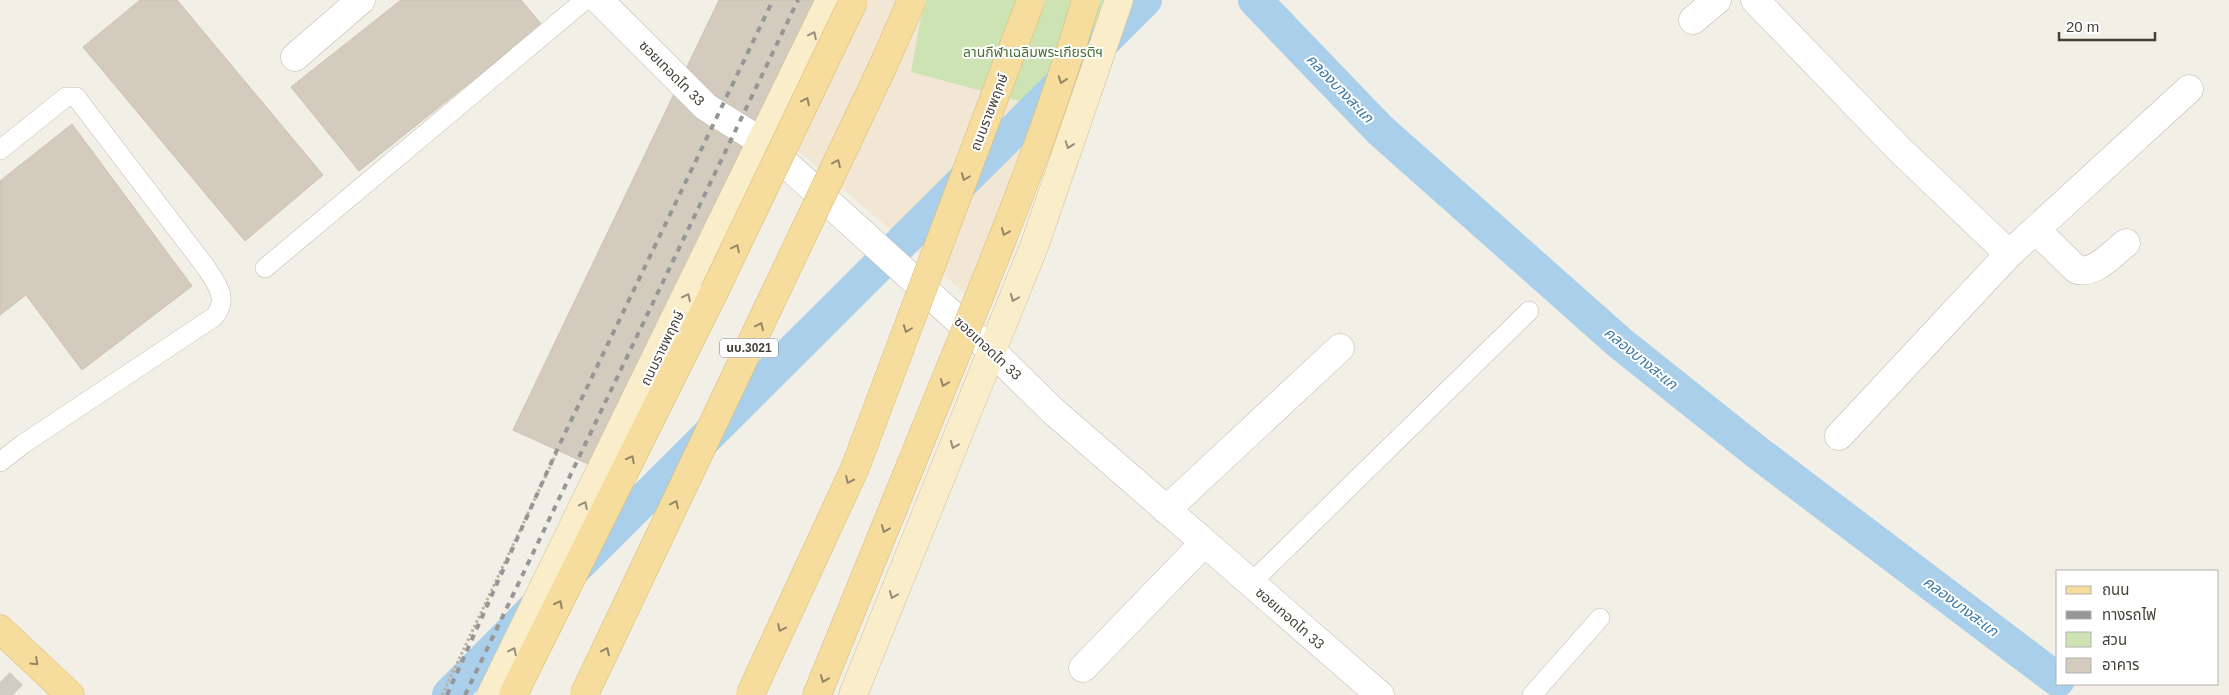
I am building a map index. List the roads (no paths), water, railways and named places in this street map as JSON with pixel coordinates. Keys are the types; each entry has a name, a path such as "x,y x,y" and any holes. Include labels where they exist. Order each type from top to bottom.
{"main road":[{"name":"ถนนราชพฤกษ์","path":"491,695 830,0"},
{"path":"513,695 714,292 854,0"},
{"name":"นบ.3021","path":"584,695 875,84 912,0"},
{"name":"ถนนราชพฤกษ์","path":"750,695 855,468 1031,0"},
{"path":"817,695 1024,184 1066,69 1086,0"},
{"path":"853,695 1035,244 1119,0"},
{"path":"0,629 70,695"}],"street":[{"path":"295,57 361,0"},
{"name":"ซอยเทอดไท 33","path":"599,0 706,107 762,142 992,351 1052,410 1380,695"},
{"path":"1693,20 1716,0"},
{"path":"1755,0 1899,149 2010,254"},
{"path":"1838,436 2010,254 2189,89"},
{"path":"2036,230 2077,270 2092,270 2126,243"},
{"path":"1166,510 1340,348"},
{"path":"1083,668 1204,543"}],"lane":[{"path":"265,268 586,0"},
{"path":"0,150 66,97 76,97 205,266 218,288 222,301 214,317 2,458"},
{"path":"1250,584 1529,311"},
{"path":"1532,695 1600,618"}],"waterway":[{"path":"574,569 1145,0"},
{"name":"คลองบางสะแก","path":"1255,0 1380,130 1620,343 1758,453 2056,678"},
{"path":"449,695 533,610"}],"tunnel":[{"path":"0,682 13,695"}],"railway":[{"path":"447,695 556,452 773,0"},
{"path":"465,695 798,0"}],"park label":[{"name":"ลานกีฬาเฉลิมพระเกียรติฯ","path":"1033,52"}]}
